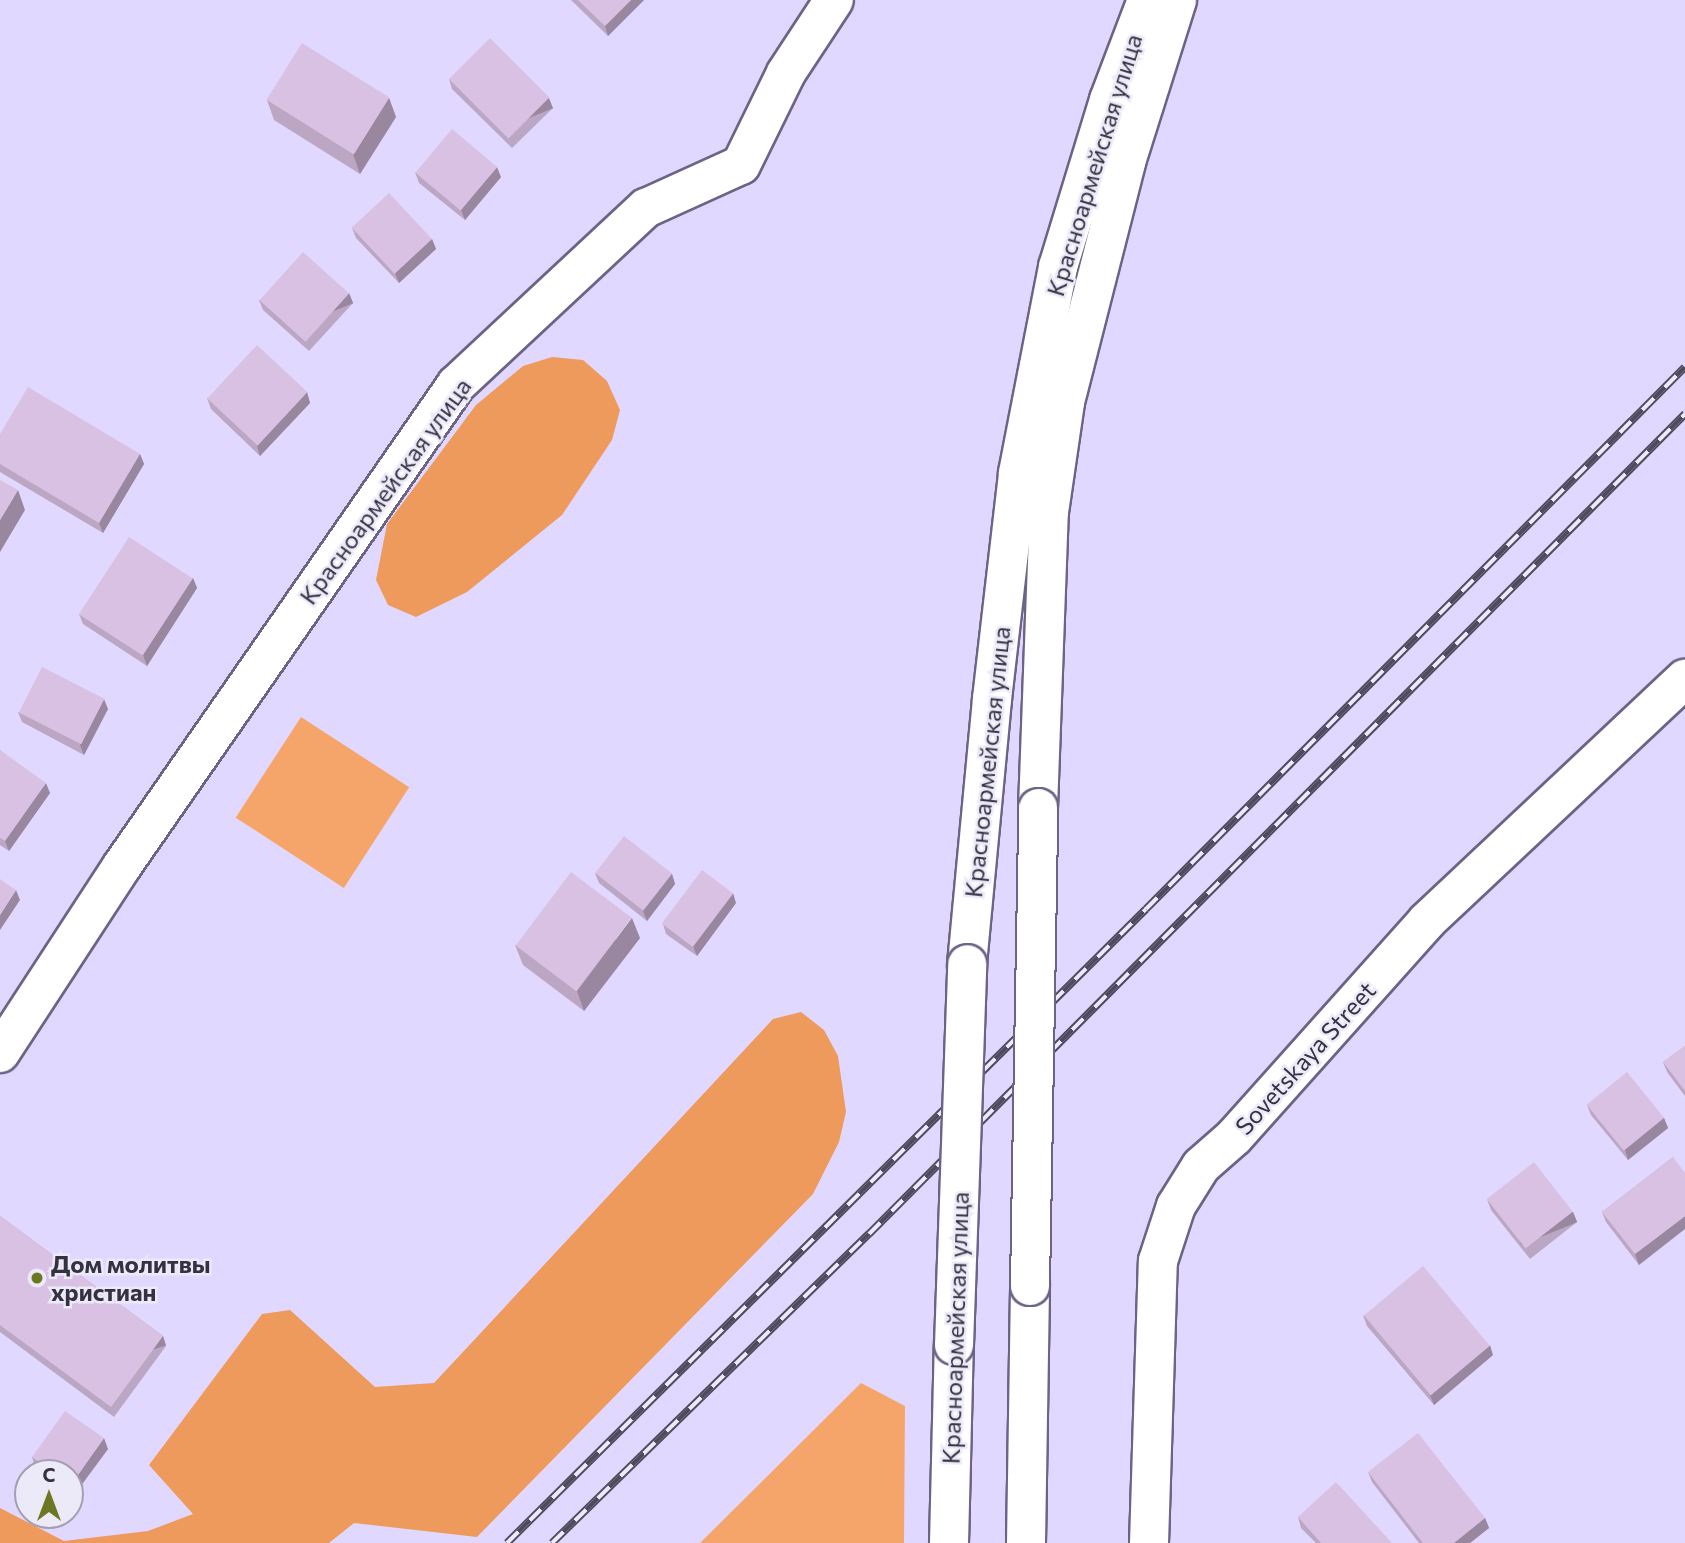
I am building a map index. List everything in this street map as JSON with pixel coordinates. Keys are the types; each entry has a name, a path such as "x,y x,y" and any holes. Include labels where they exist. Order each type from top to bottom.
{"main road":[{"name":"Красноармейская улица","path":"0,1053 130,855 456,385 646,208 741,165 786,74 834,0"},
{"name":"Красноармейская улица","path":"949,1543 967,964 992,699 1018,473 1058,267 1109,100 1147,0"},
{"name":"Красноармейская улица","path":"1026,1543 1038,808 1049,512 1065,402 1126,162 1177,0"},
{"name":"Sovetskaya Street","path":"1149,1543 1158,1261 1177,1206 1200,1166 1234,1137 1427,921 1685,678"}],"shaded area":[{"path":"552,357 583,360 607,381 620,410 612,440 562,515 467,592 416,617 388,605 376,580 387,524 476,405 523,366"},
{"path":"301,717 409,787 344,888 236,818"},
{"path":"801,1012 824,1030 838,1056 846,1112 839,1142 813,1194 477,1537 354,1523 329,1543 0,1543 0,1508 14,1515 14,1529 41,1529 64,1541 148,1531 193,1514 149,1465 262,1314 290,1310 375,1387 434,1383 773,1019"},
{"path":"861,1383 905,1406 904,1543 700,1543"}],"building":[{"path":"578,0 631,0 605,26"},
{"path":"490,38 549,97 508,138 449,79"},
{"path":"302,43 389,98 354,154 266,100"},
{"path":"452,129 497,167 461,211 415,173"},
{"path":"389,193 432,239 395,274 352,228"},
{"path":"303,252 349,293 306,342 260,300"},
{"path":"257,345 307,392 258,445 207,398"},
{"path":"28,387 140,454 99,523 0,464 0,434"},
{"path":"0,480 18,490 0,520"},
{"path":"129,537 193,578 143,656 79,614"},
{"path":"42,667 104,699 81,744 19,712"},
{"path":"0,750 46,783 5,841 0,838"},
{"path":"624,836 672,874 643,911 595,873"},
{"path":"702,870 733,893 693,947 662,924"},
{"path":"571,872 632,918 576,991 516,945"},
{"path":"0,879 16,890 0,915"},
{"path":"1685,1046 1685,1091 1663,1062"},
{"path":"1627,1072 1664,1118 1624,1151 1587,1105"},
{"path":"1673,1157 1685,1173 1685,1216 1635,1254 1602,1212"},
{"path":"1534,1162 1573,1212 1526,1249 1487,1199"},
{"name":"Дом молитвы христиан","path":"0,1216 163,1336 111,1407 0,1325"},
{"path":"1423,1266 1490,1346 1431,1395 1364,1315"},
{"path":"65,1411 104,1438 84,1466 84,1459 32,1457"},
{"path":"1418,1433 1485,1518 1454,1543 1423,1543 1368,1472"},
{"path":"1336,1482 1392,1543 1321,1543 1298,1517"}],"railway":[{"path":"507,1543 1146,909 1685,367"},
{"path":"552,1543 869,1234 1685,414"}],"place":[{"name":"Дом молитвы христиан","path":"37,1278"}]}
